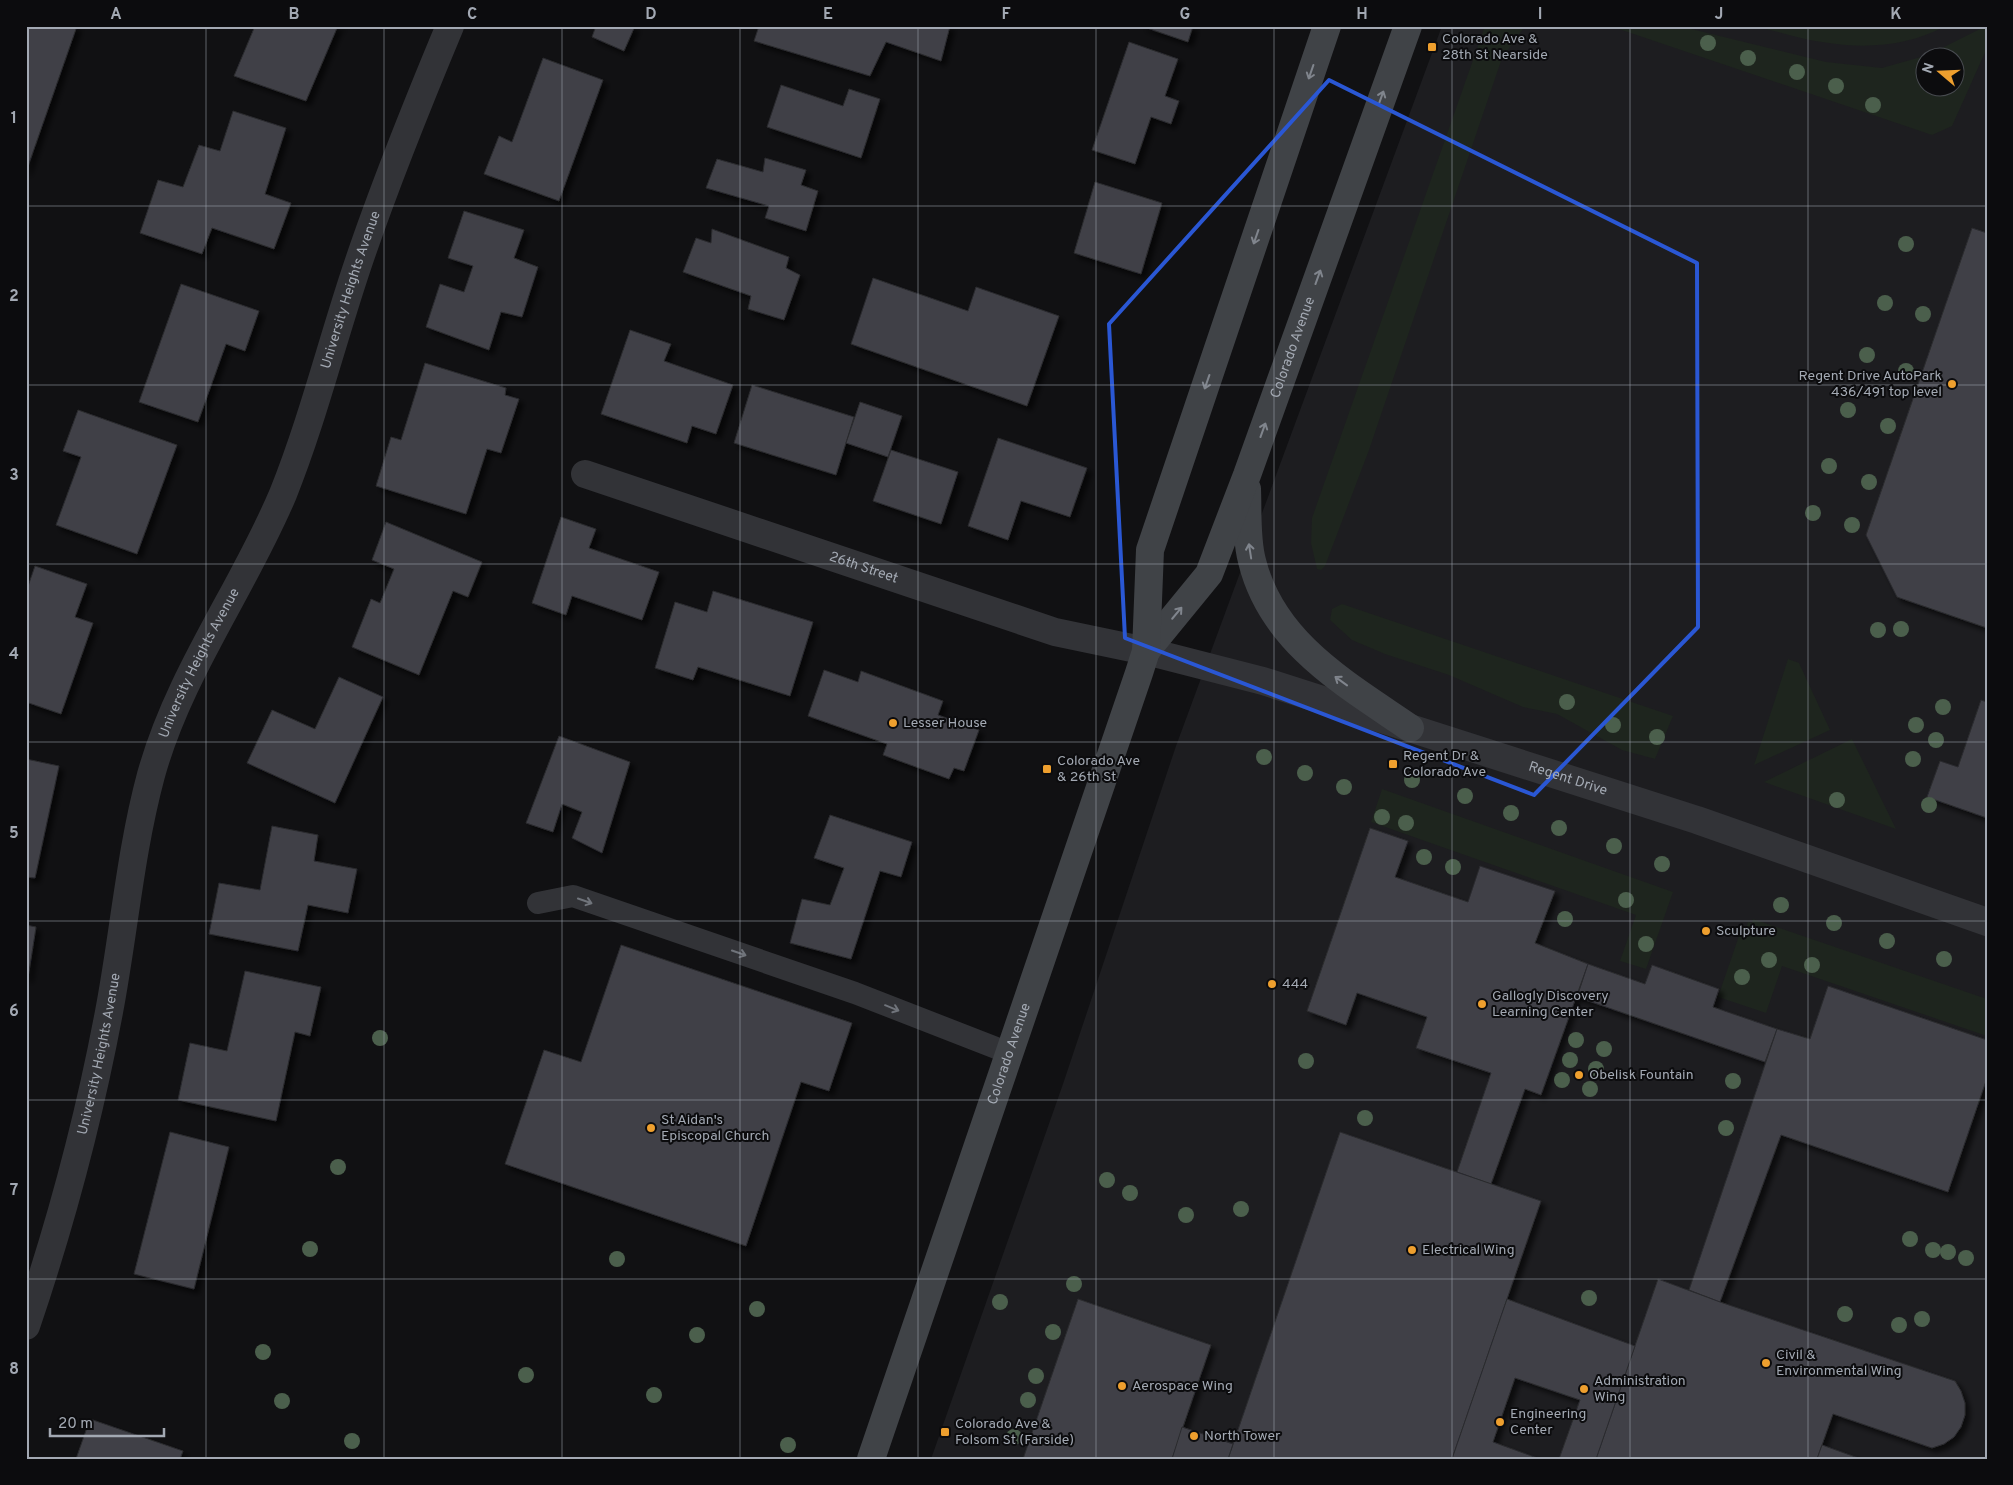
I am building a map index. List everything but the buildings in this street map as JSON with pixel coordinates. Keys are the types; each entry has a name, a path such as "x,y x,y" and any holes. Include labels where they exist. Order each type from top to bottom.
{"main road":[{"name":"Colorado Avenue","path":"871,1459 1146,651 1150,550 1327,26"},
{"name":"Colorado Avenue","path":"1146,651 1209,574 1247,476 1408,26"},
{"path":"1247,476 1249,544 1252,562 1266,600 1282,626 1315,661 1410,728"}],"street":[{"name":"University Heights Avenue","path":"26,1326 34,1280 59,1224 98,1064 110,1010 124,912 141,818 152,772 169,722 185,684 263,537 282,496 315,405 375,214 450,26"},
{"name":"26th Street","path":"585,474 1055,632 1146,651"},
{"name":"Regent Drive","path":"1146,651 1249,677 1706,823 1987,922"}],"lane":[{"path":"538,903 573,896 855,994 1009,1053"}],"highlighted area":[{"path":"1329,80 1697,263 1698,627 1534,795 1125,638 1109,324"}],"shaded area":[{"path":"1442,26 1987,26 1987,1459 931,1459 1063,1084 1176,746"},
{"path":"1485,26 1525,26 1502,58 1369,450 1325,566 1321,570 1317,569 1311,543 1312,518"},
{"path":"1610,26 1679,26 1826,62 1882,68 1916,58 1916,98 1965,98 1952,126 1932,135"},
{"path":"1754,26 1945,26 1916,38 1885,45 1869,46 1813,41"},
{"path":"1986,26 1987,48 1966,95 1966,48 1942,48"},
{"path":"1342,604 1673,716 1655,759 1622,750 1557,714 1523,707 1449,675 1385,654 1352,640 1330,620 1332,609"},
{"path":"1788,659 1799,663 1830,730 1754,765"},
{"path":"1852,739 1896,829 1764,782"},
{"path":"1382,789 1673,892 1646,969 1620,961 1636,915 1371,822"},
{"path":"1753,919 1987,999 1987,1036 1782,966 1766,1013 1718,997 1740,933 1744,934 1748,922 1752,923"}],"place":[{"name":"Colorado Ave & 28th St Nearside","path":"1432,47"},
{"name":"Regent Drive AutoPark 436/491 top level","path":"1952,384"},
{"name":"Lesser House","path":"893,723"},
{"name":"Regent Dr & Colorado Ave","path":"1393,764"},
{"name":"Colorado Ave & 26th St","path":"1047,769"},
{"name":"Sculpture","path":"1706,931"},
{"name":"444","path":"1272,984"},
{"name":"Gallogly Discovery Learning Center","path":"1482,1004"},
{"name":"Obelisk Fountain","path":"1579,1075"},
{"name":"St Aidan's Episcopal Church","path":"651,1128"},
{"name":"Electrical Wing","path":"1412,1250"},
{"name":"Civil & Environmental Wing","path":"1766,1363"},
{"name":"Aerospace Wing","path":"1122,1386"},
{"name":"Administration Wing","path":"1584,1389"},
{"name":"Engineering Center","path":"1500,1422"},
{"name":"Colorado Ave & Folsom St (Farside)","path":"945,1432"},
{"name":"North Tower","path":"1194,1436"}]}
